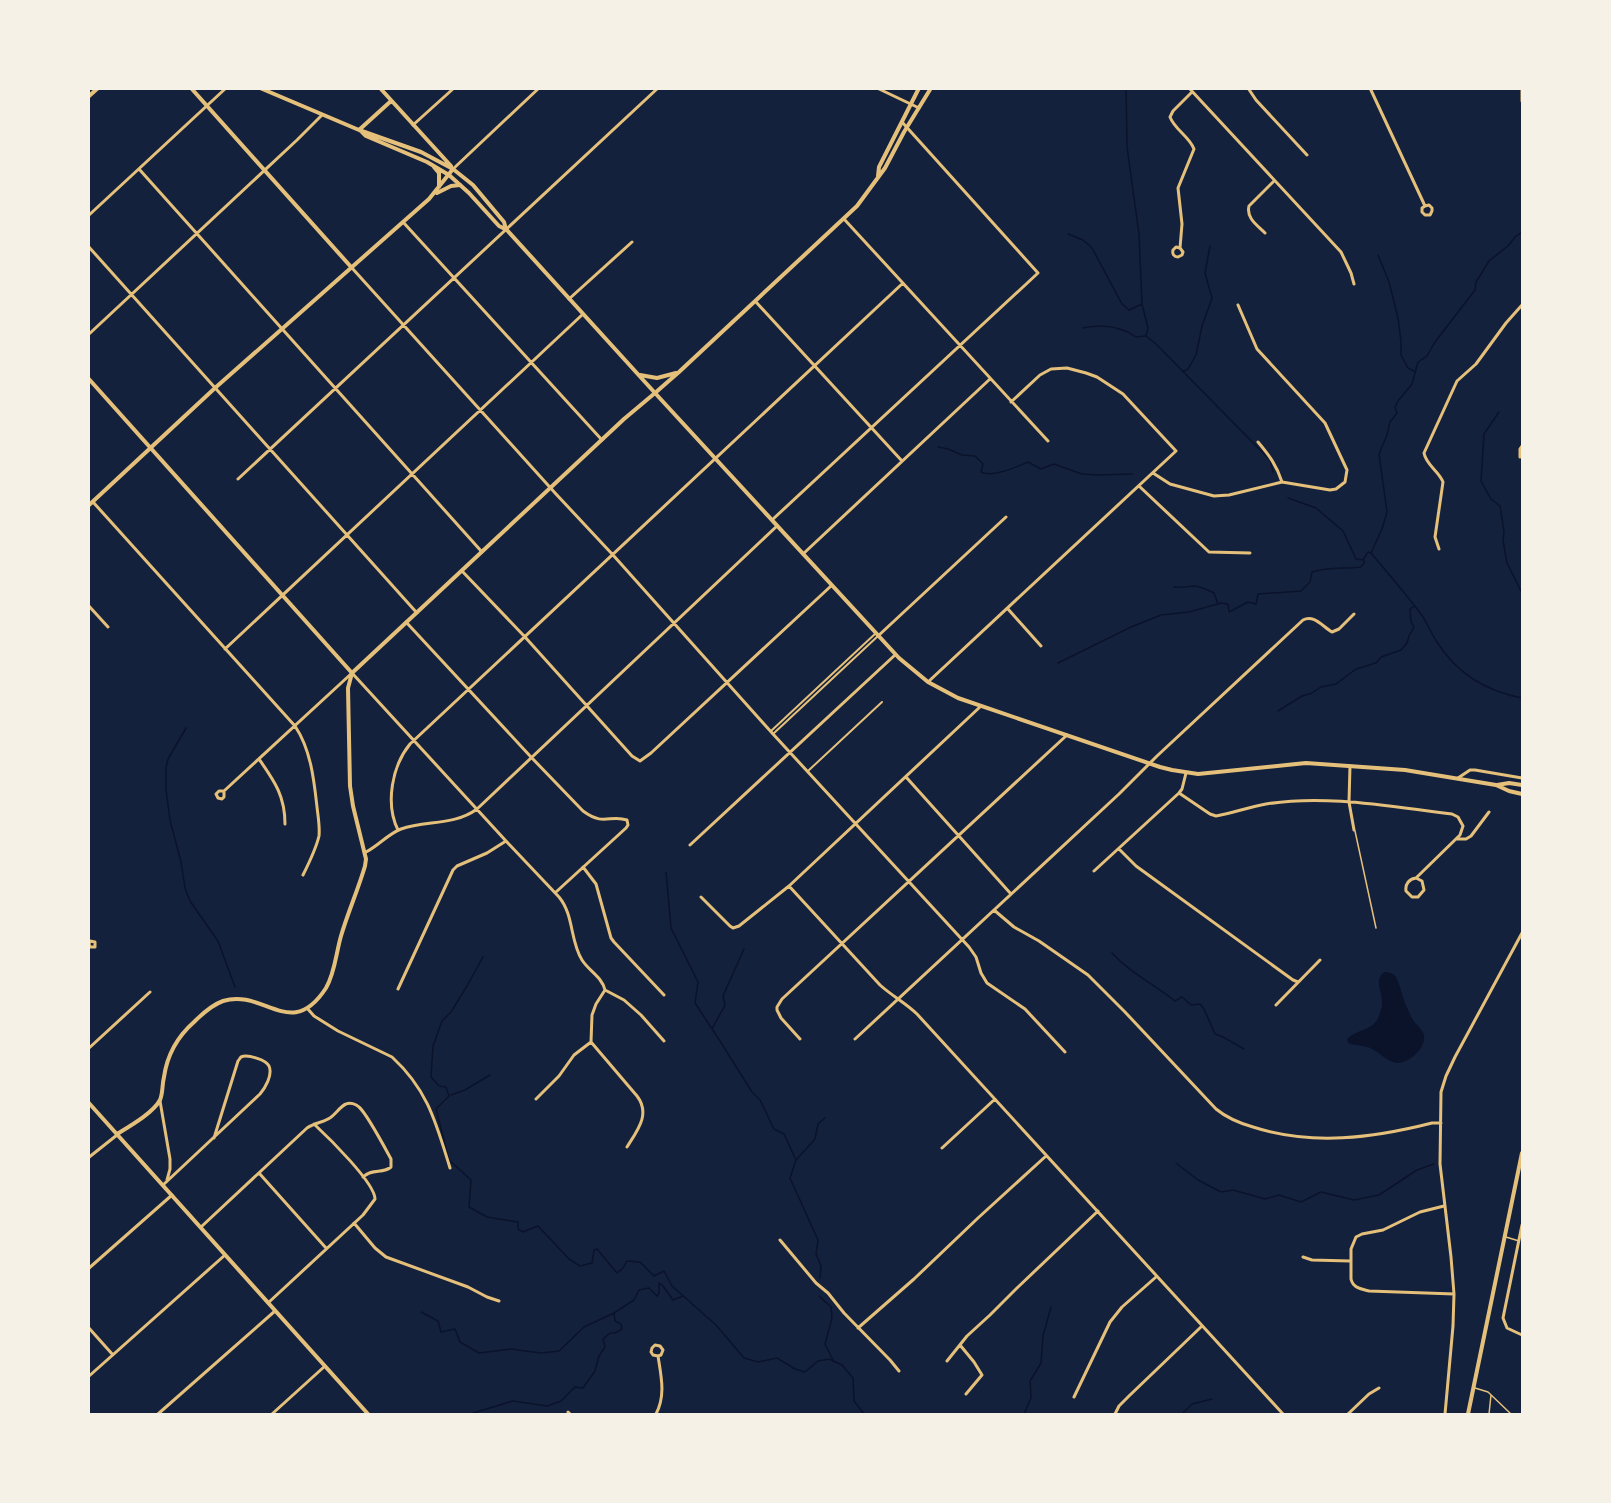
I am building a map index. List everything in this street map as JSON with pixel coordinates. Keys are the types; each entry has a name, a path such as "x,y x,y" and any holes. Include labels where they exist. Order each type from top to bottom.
{"street":[{"path":"88,98 98,88"},
{"path":"191,88 975,954 987,983 1025,1009 1065,1052"},
{"path":"88,216 226,88"},
{"path":"260,88 359,130 421,152 453,169"},
{"path":"380,88 453,169 473,185 504,222 506,229"},
{"path":"413,125 454,88"},
{"path":"434,195 453,169 539,88"},
{"path":"238,479 658,88"},
{"path":"877,88 919,108"},
{"path":"878,177 879,167 919,88"},
{"path":"224,791 844,219 865,197 885,168 931,88"},
{"path":"1248,88 1256,100 1307,155"},
{"path":"1370,88 1425,206"},
{"path":"1522,88 1522,100"},
{"path":"1180,248 1182,224 1178,192 1182,176 1194,149 1189,139 1175,126 1170,117 1191,90 1341,252 1354,284"},
{"path":"359,130 391,101"},
{"path":"88,335 322,115"},
{"path":"772,520 1038,273 902,122"},
{"path":"359,130 366,136 432,164 461,185 499,226 506,229 877,635 896,655 928,682 958,698 1149,763 1186,773 1212,773 1306,763 1406,770 1496,785 1522,794"},
{"path":"432,164 439,173 439,188"},
{"path":"139,169 482,552"},
{"path":"1265,233 1250,217 1248,210 1249,206 1274,181"},
{"path":"88,506 215,388 434,195 451,186 461,185"},
{"path":"844,219 1048,441"},
{"path":"403,222 602,440"},
{"path":"569,299 633,242"},
{"path":"88,246 417,613"},
{"path":"398,830 391,807 392,788 405,750 903,283"},
{"path":"756,302 902,461"},
{"path":"1153,473 1170,484 1214,496 1229,495 1282,482 1330,490 1336,489 1345,482 1347,470 1325,423 1257,349 1238,305"},
{"path":"1439,549 1435,537 1443,482 1441,476 1427,462 1424,453 1457,381 1476,364 1522,305"},
{"path":"225,648 583,314"},
{"path":"928,682 1176,451 1123,394 1097,376 1067,368 1051,369 1040,375 1011,402"},
{"path":"638,375 657,378 680,372"},
{"path":"88,378 352,673 556,893 565,904 579,955 585,965 603,984 605,990 624,1000 664,1041"},
{"path":"803,554 990,379"},
{"path":"1258,442 1278,469 1282,482"},
{"path":"1520,458 1522,446"},
{"path":"1139,486 1209,552 1250,553"},
{"path":"93,502 299,733 310,763 319,834 303,875"},
{"path":"772,732 1006,518"},
{"path":"366,852 375,848 398,830 461,818 477,808 777,526"},
{"path":"462,571 632,756 640,761 831,586"},
{"path":"88,605 108,627"},
{"path":"1008,609 1041,646"},
{"path":"855,1039 1303,620 1312,619 1332,632 1339,629 1354,614"},
{"path":"406,622 567,795 590,816 600,820 625,818 628,822 626,828 556,893"},
{"path":"690,845 896,655"},
{"path":"88,1158 151,1110 160,1099 167,1060 177,1042 184,1031 213,1005 236,999 252,1000 284,1012 296,1012 307,1008 321,995 331,978 336,953 365,866 366,852 350,786 348,688 352,673"},
{"path":"808,771 882,702"},
{"path":"701,897 733,928 736,927 789,886 981,706"},
{"path":"800,1039 781,1018 777,1010 782,999 1067,735"},
{"path":"259,759 283,798 285,824"},
{"path":"1350,766 1349,802 1354,830"},
{"path":"1458,778 1470,770 1522,778"},
{"path":"1094,871 1179,793 1186,773"},
{"path":"906,777 1011,894"},
{"path":"1496,785 1509,783 1522,785"},
{"path":"1179,793 1216,816 1266,804 1311,801 1349,802 1452,814 1458,817 1463,826 1460,835 1406,885 1407,894 1415,898 1421,896 1425,888 1422,881 1416,878"},
{"path":"1456,839 1466,839 1471,836 1490,812"},
{"path":"398,989 453,870 506,841"},
{"path":"1119,849 1156,880 1298,982"},
{"path":"583,867 596,884 611,938 664,995"},
{"path":"789,886 880,985 913,1010 1283,1414"},
{"path":"994,910 1014,927 1039,941 1088,975 1216,1109 1231,1119 1274,1133 1324,1139 1372,1135 1441,1123"},
{"path":"1445,1414 1454,1294 1440,1164 1441,1092 1446,1076 1522,933"},
{"path":"1276,1005 1320,960"},
{"path":"605,990 592,1015 591,1042 637,1096 644,1113 627,1147"},
{"path":"88,1049 150,992"},
{"path":"307,1008 314,1016 338,1031 392,1057 399,1064 423,1094 438,1127 450,1168"},
{"path":"536,1099 559,1076 574,1055 591,1042"},
{"path":"164,1183 214,1138 260,1094 265,1087 270,1070 266,1062 245,1056 238,1061 214,1138"},
{"path":"160,1099 170,1159 170,1169 164,1183"},
{"path":"942,1148 995,1099"},
{"path":"88,1102 164,1183 172,1195 368,1414"},
{"path":"201,1227 307,1128 322,1123 342,1106 350,1103 357,1105 363,1112 391,1159 391,1167 386,1171 369,1172 363,1177"},
{"path":"268,1303 363,1215 375,1196 363,1177 314,1124"},
{"path":"1468,1414 1522,1153"},
{"path":"858,1328 914,1280 1046,1156"},
{"path":"259,1173 326,1249"},
{"path":"88,1269 172,1195"},
{"path":"1444,1206 1420,1212 1383,1230 1358,1236 1352,1244 1351,1279 1354,1285 1369,1291 1454,1294"},
{"path":"947,1361 1017,1288 1098,1211"},
{"path":"354,1223 375,1248 386,1257 499,1300"},
{"path":"1522,1225 1521,1241 1503,1318 1512,1331 1522,1335"},
{"path":"780,1240 844,1314 899,1371"},
{"path":"88,1377 225,1255"},
{"path":"1304,1257 1312,1260 1350,1261"},
{"path":"1074,1397 1110,1322 1122,1307 1157,1276"},
{"path":"158,1414 275,1311"},
{"path":"1115,1414 1124,1401 1203,1326"},
{"path":"88,1327 113,1355"},
{"path":"960,1345 982,1375 966,1394"},
{"path":"656,1414 663,1392 658,1356"},
{"path":"272,1414 326,1366"},
{"path":"1348,1414 1379,1388"}],"lane":[{"path":"272,94 277,89"},
{"path":"1354,830 1376,928"},
{"path":"1505,1237 1521,1241"},
{"path":"1474,1388 1491,1394 1511,1414"},
{"path":"1489,1414 1491,1394"}],"water":[{"path":"1384,972 1396,977 1411,1016 1424,1035 1423,1044 1418,1052 1399,1063 1390,1061 1370,1048 1348,1043 1347,1039 1376,1022 1382,1004 1379,979"}],"waterway":[{"path":"1126,88 1127,147 1139,234 1142,304 1148,328 1146,336 1270,460 1273,472"},
{"path":"1371,553 1387,512 1379,454 1390,422 1397,413 1395,407 1412,384 1418,362 1427,356 1475,290 1476,282 1489,261 1522,232"},
{"path":"1068,234 1083,240 1092,248 1122,304 1129,310 1142,304"},
{"path":"1184,371 1188,369 1196,355 1202,326 1212,298 1205,273 1210,246"},
{"path":"1378,255 1389,282 1398,318 1401,355 1408,368 1414,371"},
{"path":"1083,328 1111,327 1124,330 1136,337 1145,336"},
{"path":"1499,412 1484,434 1481,481 1491,499 1500,506 1507,563 1522,593"},
{"path":"938,447 962,455 975,456 983,464 981,472 992,474 1028,462 1041,469 1054,464 1082,474 1133,474"},
{"path":"1288,498 1316,508 1343,531 1356,559 1363,560 1368,552 1371,553 1421,614 1445,653 1463,672 1496,691 1522,698"},
{"path":"1058,663 1161,615 1189,612 1221,603 1228,604 1229,612 1248,602 1256,604 1258,594 1301,591 1310,582 1312,572 1361,567 1365,562 1363,560"},
{"path":"1174,587 1195,586 1205,589 1214,593 1218,604"},
{"path":"1278,711 1321,687 1336,684 1356,669 1376,663 1381,657 1401,650 1414,627 1411,622 1410,609 1414,606"},
{"path":"186,728 168,759 166,768 170,820 190,901 218,941 235,987"},
{"path":"666,872 671,928 698,982 695,1003 752,1092 760,1100 774,1129 784,1134 796,1160 790,1178 818,1240 816,1254 821,1266 820,1278"},
{"path":"712,1029 725,1005 723,996 744,949"},
{"path":"1112,953 1126,967 1175,1001 1182,997 1191,1005 1200,1004 1215,1034 1244,1049"},
{"path":"483,957 451,1012 442,1021 433,1046 431,1077 439,1086 446,1087 449,1096 436,1109 449,1160 471,1180 469,1207 487,1217 518,1222 518,1229 523,1232 538,1226 569,1259 580,1266 592,1263 594,1250 597,1249 617,1273 627,1261 640,1262 654,1276 664,1271 672,1286 716,1325 744,1358 758,1362 777,1358 805,1372 818,1361 829,1359 842,1365 853,1378 854,1401 864,1414"},
{"path":"451,1095 465,1090 490,1075"},
{"path":"796,1160 815,1139 818,1124 825,1118"},
{"path":"1176,1163 1198,1180 1221,1192 1233,1190 1265,1199 1279,1195 1301,1202 1321,1192 1354,1200 1379,1195 1417,1170 1434,1164"},
{"path":"470,1414 513,1401 547,1406 561,1401 575,1387 583,1388 595,1371 599,1356 605,1347 603,1339 610,1333 622,1329 621,1324 615,1321 614,1313 634,1300 639,1290 649,1288 657,1296 659,1283 673,1300 683,1296"},
{"path":"819,1296 831,1307 832,1318 825,1344 834,1362"},
{"path":"1024,1414 1031,1398 1030,1381 1041,1363 1043,1336 1051,1307"},
{"path":"421,1312 438,1321 441,1332 455,1329 460,1342 479,1353 511,1349 541,1353 559,1351 584,1327 614,1313"},
{"path":"1182,1414 1192,1404 1212,1399"}]}
